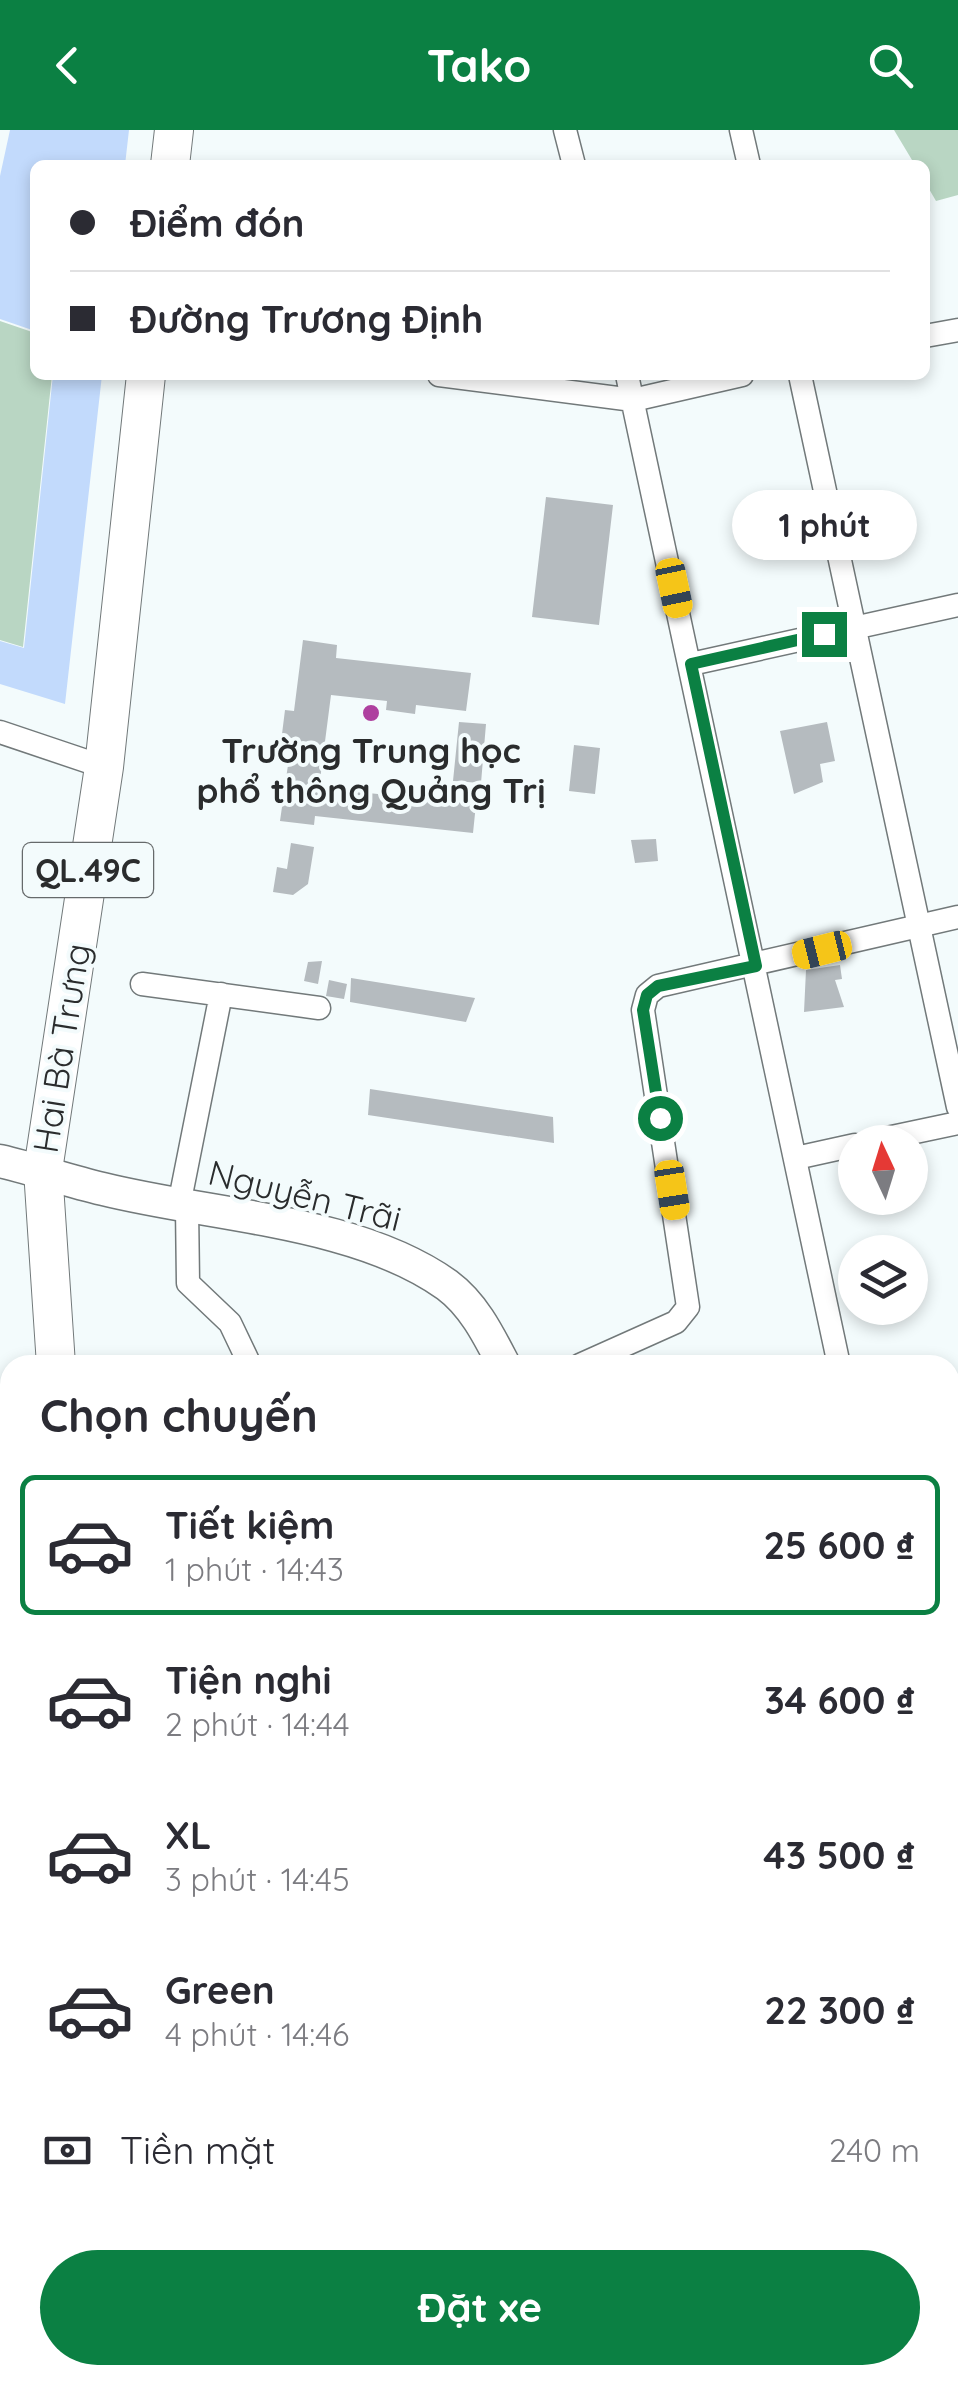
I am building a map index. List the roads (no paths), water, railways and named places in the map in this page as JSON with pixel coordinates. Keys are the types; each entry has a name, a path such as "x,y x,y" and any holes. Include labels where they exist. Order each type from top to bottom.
{"main road":[{"path":"171,160 174,130"},
{"name":"Hai Bà Trưng","path":"55,1355 43,1170 104,767 145,380"}],"street":[{"path":"565,130 573,160"},
{"path":"741,130 749,160"},
{"path":"930,335 958,330"},
{"path":"478,380 633,400 720,380"},
{"path":"628,380 837,1355"},
{"path":"801,380 958,1106"},
{"path":"691,664 958,605"},
{"path":"0,732 104,767"},
{"path":"602,1355 676,1322 688,1307 644,1002 658,986 958,917"},
{"path":"142,984 318,1008"},
{"path":"221,994 183,1206 188,1283 230,1323 245,1355"},
{"path":"928,1129 958,1123"},
{"path":"796,1158 838,1149"},
{"name":"Nguyễn Trãi","path":"0,1161 101,1189 320,1234 386,1252 450,1287 476,1314 499,1355"}],"water":[{"path":"10,130 129,130 126,160 30,160 30,329 0,319 0,176"},
{"path":"52,380 101,380 65,704 0,684 0,641 24,648"}],"place":[{"name":"Trường Trung học phổ thông Quảng Trị","path":"371,713"}]}
